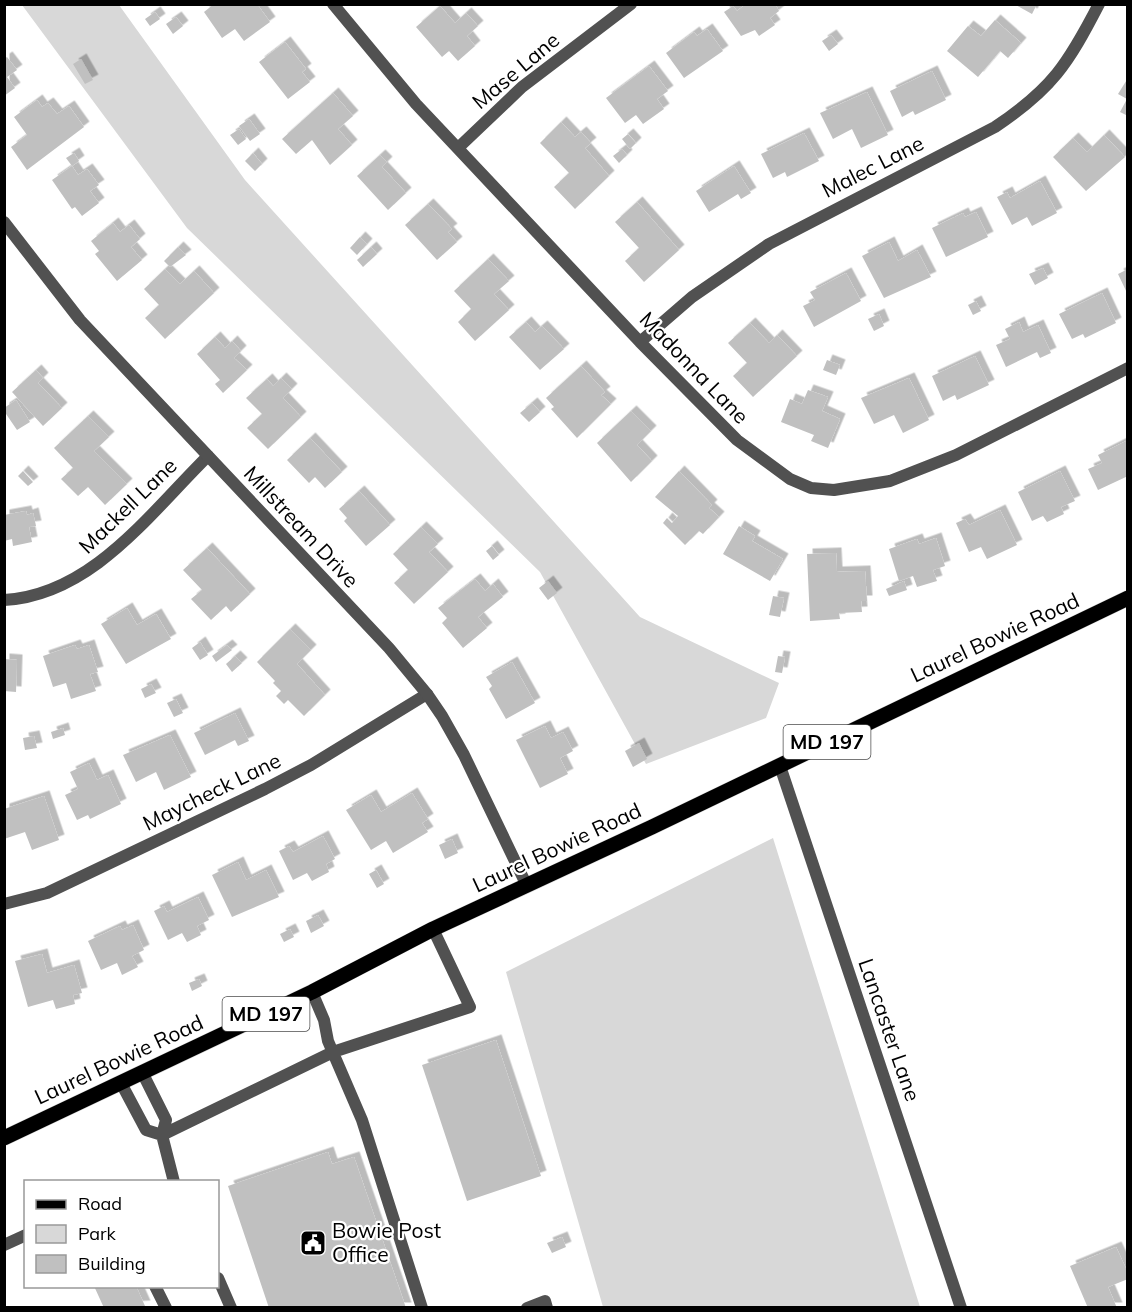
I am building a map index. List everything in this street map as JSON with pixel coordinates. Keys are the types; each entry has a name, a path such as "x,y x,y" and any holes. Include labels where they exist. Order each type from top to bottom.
{"main road":[{"name":"Laurel Bowie Road","path":"4,1138 312,992 434,929 1128,598"}],"street":[{"name":"Madonna Lane","path":"333,4 381,63 458,148 640,342 737,440 790,479 811,488 834,490 890,481 956,455 1128,368"},
{"name":"Mase Lane","path":"458,148 522,87 631,4"},
{"name":"Malec Lane","path":"640,342 692,297 769,244 995,127 1015,114 1048,87 1065,66 1099,4"},
{"name":"Millstream Drive","path":"4,222 80,320 389,648 427,694 464,755 526,886"},
{"name":"Mackell Lane","path":"4,600 35,596 84,575 107,557 208,456"},
{"name":"Maycheck Lane","path":"4,904 47,892 265,789 320,760 427,694"},
{"name":"Lancaster Lane","path":"780,765 961,1308"},
{"path":"121,1083 146,1130 162,1135 333,1052 470,1007 434,929"},
{"path":"312,992 333,1052 362,1120 423,1308"},
{"path":"142,1072 166,1120 162,1135 173,1180"},
{"path":"8,1243 24,1235"},
{"path":"219,1280 231,1308"},
{"path":"156,1288 166,1308"},
{"path":"527,1308 545,1301 547,1308"}],"green space":[{"path":"22,5 119,5 245,180 640,617 779,683 766,718 646,764 540,572 187,228"},
{"path":"773,838 920,1307 603,1307 506,972"}],"building":[{"path":"214,4 257,4 270,22 244,41 235,29 222,38 204,12"},
{"path":"746,4 775,4 779,11 770,18 775,25 759,36 755,30 741,36 724,12 733,6 737,11"},
{"path":"1014,4 1037,4 1032,14"},
{"path":"440,6 455,23 466,13 478,26 467,36 475,46 458,61 449,51 442,57 416,27"},
{"path":"155,12 160,19 150,26 145,19"},
{"path":"176,17 183,26 173,34 166,24"},
{"path":"995,20 1021,43 1008,58 1000,51 978,77 947,51 968,26 981,36"},
{"path":"707,29 723,51 684,78 666,53 694,32 697,36"},
{"path":"831,35 838,44 829,51 822,41"},
{"path":"285,42 306,69 302,72 310,82 288,99 259,62"},
{"path":"7,57 17,70 7,77 15,88 4,96 4,59"},
{"path":"81,59 93,80 85,84 73,64"},
{"path":"649,66 668,91 657,99 664,109 643,124 636,115 625,123 606,98"},
{"path":"932,71 946,100 915,115 913,111 902,117 890,91"},
{"path":"1128,78 1128,116 1120,112 1127,99 1118,94"},
{"path":"867,92 888,135 861,148 852,129 833,139 820,113"},
{"path":"333,93 353,116 338,129 352,145 330,165 312,140 296,154 282,139"},
{"path":"37,100 42,107 48,103 57,114 69,106 84,127 27,170 11,147 27,135 14,117"},
{"path":"249,119 260,134 250,141 239,126"},
{"path":"561,122 575,137 581,132 591,143 585,148 609,176 575,209 554,187 569,173 540,143"},
{"path":"239,129 246,139 238,145 230,135"},
{"path":"804,133 819,161 787,177 785,172 773,178 761,154"},
{"path":"628,134 636,143 630,149 622,139"},
{"path":"1104,135 1125,157 1086,191 1053,157 1073,138 1087,152"},
{"path":"622,149 627,155 619,163 613,156"},
{"path":"74,153 79,161 72,166 66,158"},
{"path":"253,153 262,164 255,171 245,161"},
{"path":"380,155 387,162 382,167 406,193 388,210 357,176"},
{"path":"72,166 78,175 87,169 99,185 90,191 99,203 82,216 75,207 72,209 52,180"},
{"path":"734,166 751,193 741,199 738,194 709,212 696,191"},
{"path":"1040,181 1057,213 1032,226 1027,217 1012,225 997,197 1007,192 1010,198"},
{"path":"637,202 679,250 644,282 625,261 639,248 615,222"},
{"path":"428,204 452,229 448,232 457,242 437,260 405,225"},
{"path":"976,212 988,237 946,257 932,228 963,213 965,217"},
{"path":"113,223 120,232 129,225 140,239 131,247 142,260 117,281 95,254 99,251 91,241"},
{"path":"360,237 367,244 357,255 350,248"},
{"path":"889,242 898,261 917,250 931,277 884,298 862,256"},
{"path":"178,247 186,255 170,267 164,261"},
{"path":"371,247 377,254 363,267 357,260"},
{"path":"488,259 509,281 494,294 509,310 475,341 458,322 471,309 454,291"},
{"path":"1043,268 1048,278 1035,285 1029,274"},
{"path":"165,269 180,284 194,271 214,293 165,339 145,318 159,305 144,289"},
{"path":"1128,269 1128,295 1118,274"},
{"path":"846,273 861,301 814,327 803,306 815,300 810,292"},
{"path":"1102,293 1116,323 1085,338 1083,334 1072,339 1059,314"},
{"path":"976,301 981,311 973,315 968,305"},
{"path":"879,314 884,326 874,331 868,319"},
{"path":"526,322 535,332 542,326 564,349 540,370 509,337"},
{"path":"1019,322 1023,332 1038,325 1051,353 1040,358 1037,352 1006,367 996,345 1010,339 1005,329"},
{"path":"750,323 769,343 777,335 797,356 753,397 733,376 747,363 728,343"},
{"path":"215,337 225,348 232,341 241,351 234,358 247,370 223,393 215,384 220,380 197,354"},
{"path":"975,356 989,385 957,400 955,395 943,401 932,376"},
{"path":"827,360 840,365 836,375 823,370"},
{"path":"581,366 605,392 601,395 611,404 577,438 551,409 554,407 546,398"},
{"path":"36,370 43,378 38,383 62,408 43,426 12,392"},
{"path":"281,378 292,389 283,398 301,417 268,449 247,428 262,414 246,398 267,379 273,386"},
{"path":"909,378 929,420 903,433 894,415 874,424 861,398"},
{"path":"808,390 828,397 822,411 840,419 828,448 811,441 814,435 781,422 790,399 802,404"},
{"path":"16,400 30,422 17,430 4,411 4,408"},
{"path":"532,403 540,412 529,422 520,413"},
{"path":"631,411 651,431 637,445 652,461 631,482 597,443"},
{"path":"88,416 109,437 94,451 127,484 105,505 88,487 78,496 61,479 73,468 54,448"},
{"path":"310,438 342,472 325,488 315,477 309,483 287,460"},
{"path":"1126,441 1128,476 1098,490 1088,469 1102,463 1098,455"},
{"path":"23,471 33,482 28,486 18,476"},
{"path":"679,471 712,505 709,508 719,517 703,534 699,531 685,545 663,523 667,518 672,523 678,516 655,497"},
{"path":"1060,471 1075,501 1061,507 1064,514 1047,522 1043,516 1032,521 1018,492"},
{"path":"359,491 390,525 366,546 344,521 347,518 339,509"},
{"path":"1000,510 1017,545 987,559 981,547 969,552 956,523 965,519 969,525"},
{"path":"26,511 27,515 33,513 36,526 29,527 32,542 13,546 12,539 4,541 4,515"},
{"path":"739,526 755,536 752,541 783,559 770,581 723,554"},
{"path":"421,527 438,544 429,552 448,572 414,604 394,583 408,570 393,554"},
{"path":"936,538 945,566 933,570 937,581 917,587 913,576 899,581 889,549 917,539 919,544"},
{"path":"492,546 499,555 493,560 486,551"},
{"path":"207,548 250,594 231,612 226,606 211,620 191,599 202,590 183,570"},
{"path":"836,553 837,572 865,571 867,601 861,601 862,612 839,613 840,619 810,621 807,554"},
{"path":"475,579 485,591 493,584 503,597 478,617 487,628 463,648 442,623 447,618 438,608"},
{"path":"548,581 557,593 548,600 539,588"},
{"path":"904,581 907,590 889,596 886,589"},
{"path":"773,596 784,598 780,617 769,615"},
{"path":"127,608 137,625 156,614 171,639 126,664 101,624"},
{"path":"290,629 311,650 297,664 325,695 304,716 288,700 284,704 276,696 281,691 257,662"},
{"path":"200,642 208,655 200,660 192,648"},
{"path":"75,645 77,649 89,645 98,672 90,674 96,691 71,699 66,683 53,687 43,656"},
{"path":"227,645 232,650 216,662 212,656"},
{"path":"235,656 242,663 232,672 226,664"},
{"path":"778,656 785,657 782,673 775,672"},
{"path":"4,659 17,660 16,692 4,691"},
{"path":"512,662 535,703 506,719 489,689 492,686 486,677"},
{"path":"151,684 156,693 145,698 141,689"},
{"path":"176,699 183,713 174,717 167,703"},
{"path":"235,713 249,741 238,746 235,740 205,755 194,733"},
{"path":"545,726 551,738 563,732 573,751 560,758 568,774 540,788 516,740"},
{"path":"63,728 65,735 53,739 51,732"},
{"path":"170,735 191,777 164,790 156,772 136,782 123,755"},
{"path":"34,736 37,748 25,750 23,738"},
{"path":"639,743 647,759 633,767 625,751"},
{"path":"89,763 97,780 108,775 121,804 90,819 88,815 77,820 65,795 78,789 70,772"},
{"path":"412,793 428,819 422,823 428,832 393,853 386,841 371,850 346,810 371,795 381,812"},
{"path":"44,796 59,840 32,850 25,832 4,839 4,809"},
{"path":"323,836 335,859 326,864 329,872 312,881 307,873 293,880 279,851 289,846 293,852"},
{"path":"452,839 458,853 445,859 439,845"},
{"path":"238,862 246,880 266,870 279,897 232,917 212,875"},
{"path":"376,870 384,884 377,888 369,874"},
{"path":"198,897 209,920 197,926 201,935 187,942 182,933 168,940 154,911 164,906 167,912"},
{"path":"318,915 324,926 311,933 306,921"},
{"path":"133,925 144,950 132,956 138,967 122,975 117,963 101,970 88,941 120,926 122,930"},
{"path":"290,929 294,937 284,942 280,934"},
{"path":"42,954 47,973 74,965 82,993 73,995 75,1004 56,1009 53,1000 28,1007 15,961"},
{"path":"199,979 202,986 192,991 189,983"},
{"path":"496,1040 541,1176 467,1201 422,1065"},
{"path":"328,1152 332,1164 354,1157 406,1308 269,1308 228,1186"},
{"path":"562,1237 566,1247 552,1253 547,1243"},
{"path":"1116,1247 1128,1273 1128,1279 1108,1287 1117,1308 1088,1308 1070,1266"},
{"path":"95,1288 137,1288 145,1306 104,1308"}],"place":[{"name":"Bowie Post Office","path":"313,1243"}]}
